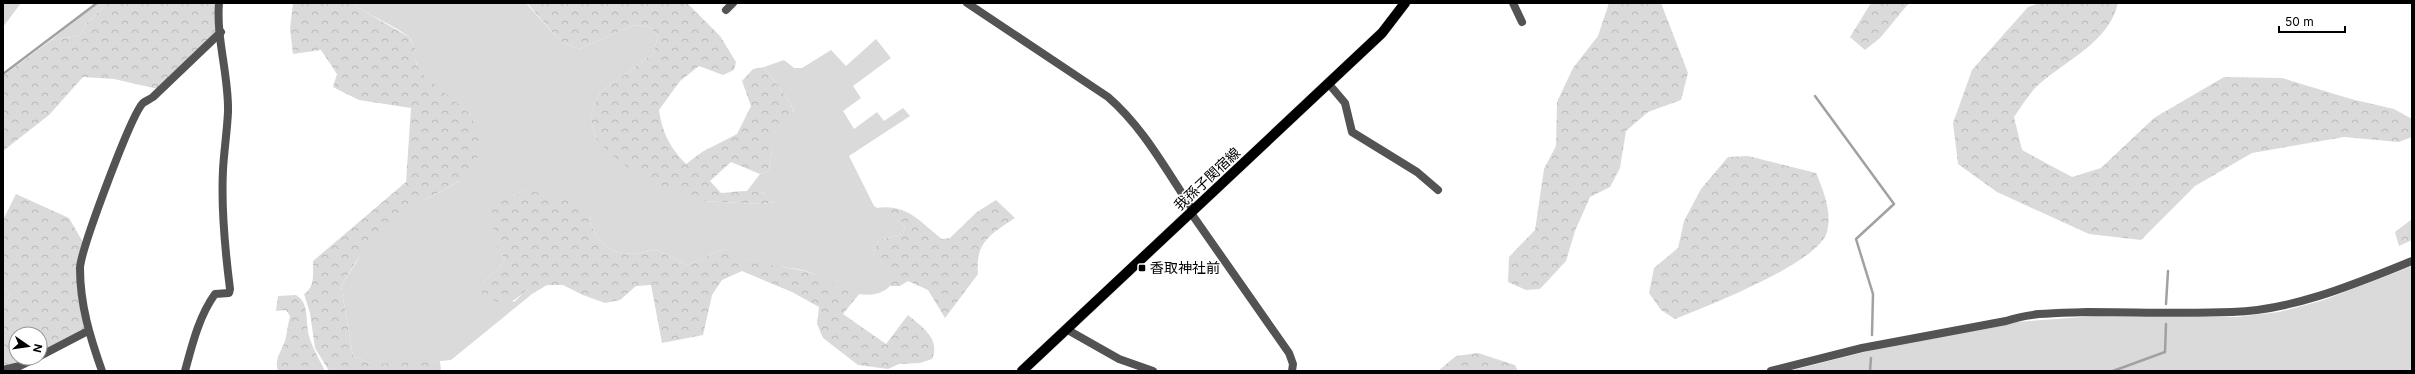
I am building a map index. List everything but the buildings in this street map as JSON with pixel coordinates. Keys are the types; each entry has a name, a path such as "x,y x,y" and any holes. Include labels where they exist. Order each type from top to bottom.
{"main road":[{"name":"我孫子関宿線","path":"1022,371 1382,33 1405,3"}],"street":[{"path":"185,371 192,344 207,304 214,294 229,293 230,289 224,231 223,172 228,112 226,72 219,3"},
{"path":"726,10 733,3"},
{"path":"967,3 1108,98 1122,109 1134,122 1192,212 1289,353 1293,364 1292,371"},
{"path":"1513,3 1522,22"},
{"path":"102,371 88,331 82,307 80,266 86,242 131,125 142,104 153,97 221,32"},
{"path":"1328,83 1345,103 1352,132 1417,172 1438,190"},
{"path":"1771,371 1862,348 2006,321 2023,315 2113,312 2232,312 2272,308 2300,302 2412,261"},
{"path":"1066,329 1119,359 1153,371"},
{"path":"48,352 88,331"},
{"path":"3,370 20,366"}],"green space":[{"path":"3,3 21,3 3,27"},
{"path":"98,3 108,3 87,23 79,36 51,40"},
{"path":"108,3 224,3 218,8 220,31 158,89 114,79 83,77 49,115 3,151 3,76 51,40 79,36 87,23"},
{"path":"293,3 356,3 357,7 409,37 415,48 416,64 424,75 471,115 479,139 477,160 460,181 425,200 385,227 355,263 341,286 353,356 371,364 440,361 441,371 329,371 315,348 310,313 304,294 308,291 312,284 313,261 406,182 411,108 359,100 333,87 337,74 321,50 293,54 290,29"},
{"path":"356,3 526,3 561,42 579,49 634,25 649,27 658,36 653,54 599,93 590,117 596,138 699,201 762,204 775,202 764,193 747,191 760,174 769,171 772,150 772,135 794,112 790,102 764,67 784,60 794,68 802,68 831,50 846,66 876,39 891,58 853,86 861,98 843,111 854,129 877,112 884,121 903,108 910,116 849,156 874,206 905,226 903,234 878,240 873,255 896,273 893,282 881,292 864,295 838,288 806,271 756,263 746,260 724,249 687,265 655,249 632,254 621,253 603,244 596,236 592,226 590,213 526,191 502,200 494,241 505,259 500,267 483,282 514,302 527,290 532,294 451,360 408,364 371,364 353,356 341,286 378,233 412,208 460,181 471,115 441,92 426,78 417,65 410,38 401,31 357,7"},
{"path":"527,3 687,3 720,36 736,62 734,70 723,75 699,66 680,81 659,110 665,133 675,152 686,164 702,152 737,134 751,106 742,81 753,69 764,67 790,102 794,113 772,135 772,150 769,171 760,174 731,162 710,181 721,193 743,191 758,192 770,197 775,202 762,204 699,201 643,179 609,153 596,138 590,117 599,93 653,54 658,36 649,27 634,25 579,49 561,42"},
{"path":"1609,3 1661,3 1688,73 1681,100 1648,112 1626,131 1620,168 1610,187 1590,197 1575,231 1566,261 1540,289 1526,290 1508,282 1509,257 1535,230 1544,169 1556,146 1557,102 1573,68 1598,36"},
{"path":"1871,3 1909,3 1880,38 1865,50 1850,37"},
{"path":"2040,3 2118,3 2113,17 2095,40 2036,87 2014,117 2022,150 2072,177 2101,168 2154,118 2224,77 2282,78 2351,99 2394,109 2412,119 2412,137 2399,142 2344,137 2252,153 2195,186 2141,240 2089,234 1997,192 1958,164 1953,123 1972,70 2028,7"},
{"path":"1748,156 1816,173 1828,209 1829,217 1827,232 1819,244 1804,257 1783,270 1759,283 1675,319 1661,310 1649,293 1654,268 1678,248 1684,221 1701,189 1728,157"},
{"path":"526,191 544,193 568,199 583,207 590,213 592,226 596,236 603,244 621,253 632,254 655,249 687,265 724,249 749,261 805,271 822,277 838,288 860,293 843,314 886,344 908,315 929,334 932,339 934,352 932,359 920,363 899,364 888,369 858,365 823,338 817,324 819,307 792,292 742,271 722,280 712,295 703,335 662,343 651,285 636,286 620,300 605,303 583,295 563,285 547,285 532,294 527,290 515,299 506,303 489,299 482,295 483,282 500,267 505,259 494,242 492,210 501,200"},
{"path":"16,194 69,218 84,244 80,260 86,330 48,351 48,326 8,326 8,366 11,366 3,369 3,304 10,295 3,285 3,220"},
{"path":"996,200 1015,218 986,240 979,254 978,274 945,318 928,290 908,281 900,286 890,286 895,273 873,255 878,240 903,234 905,226 876,208 887,207 905,211 920,220 942,239 950,238 977,212"},
{"path":"2412,219 2412,240 2399,246 2395,232"},
{"path":"2412,266 2412,371 1789,371 1916,339 1989,324 2096,316 2237,317 2279,312 2324,300"},
{"path":"3,285 10,295 3,304"},
{"path":"296,295 300,298 305,308 309,336 314,350 325,371 278,371 277,359 285,341 290,316 286,310 276,311 278,296"},
{"path":"1478,353 1515,365 1518,371 1438,371 1456,356"}],"waterway":[{"path":"3,74 97,3"},
{"path":"1815,96 1894,204 1856,239 1873,294 1872,335"},
{"path":"2166,304 2168,271"},
{"path":"2113,371 2165,352 2166,324"},
{"path":"1870,371 1871,358"}],"place":[{"name":"香取神社前","path":"1142,268"}]}
